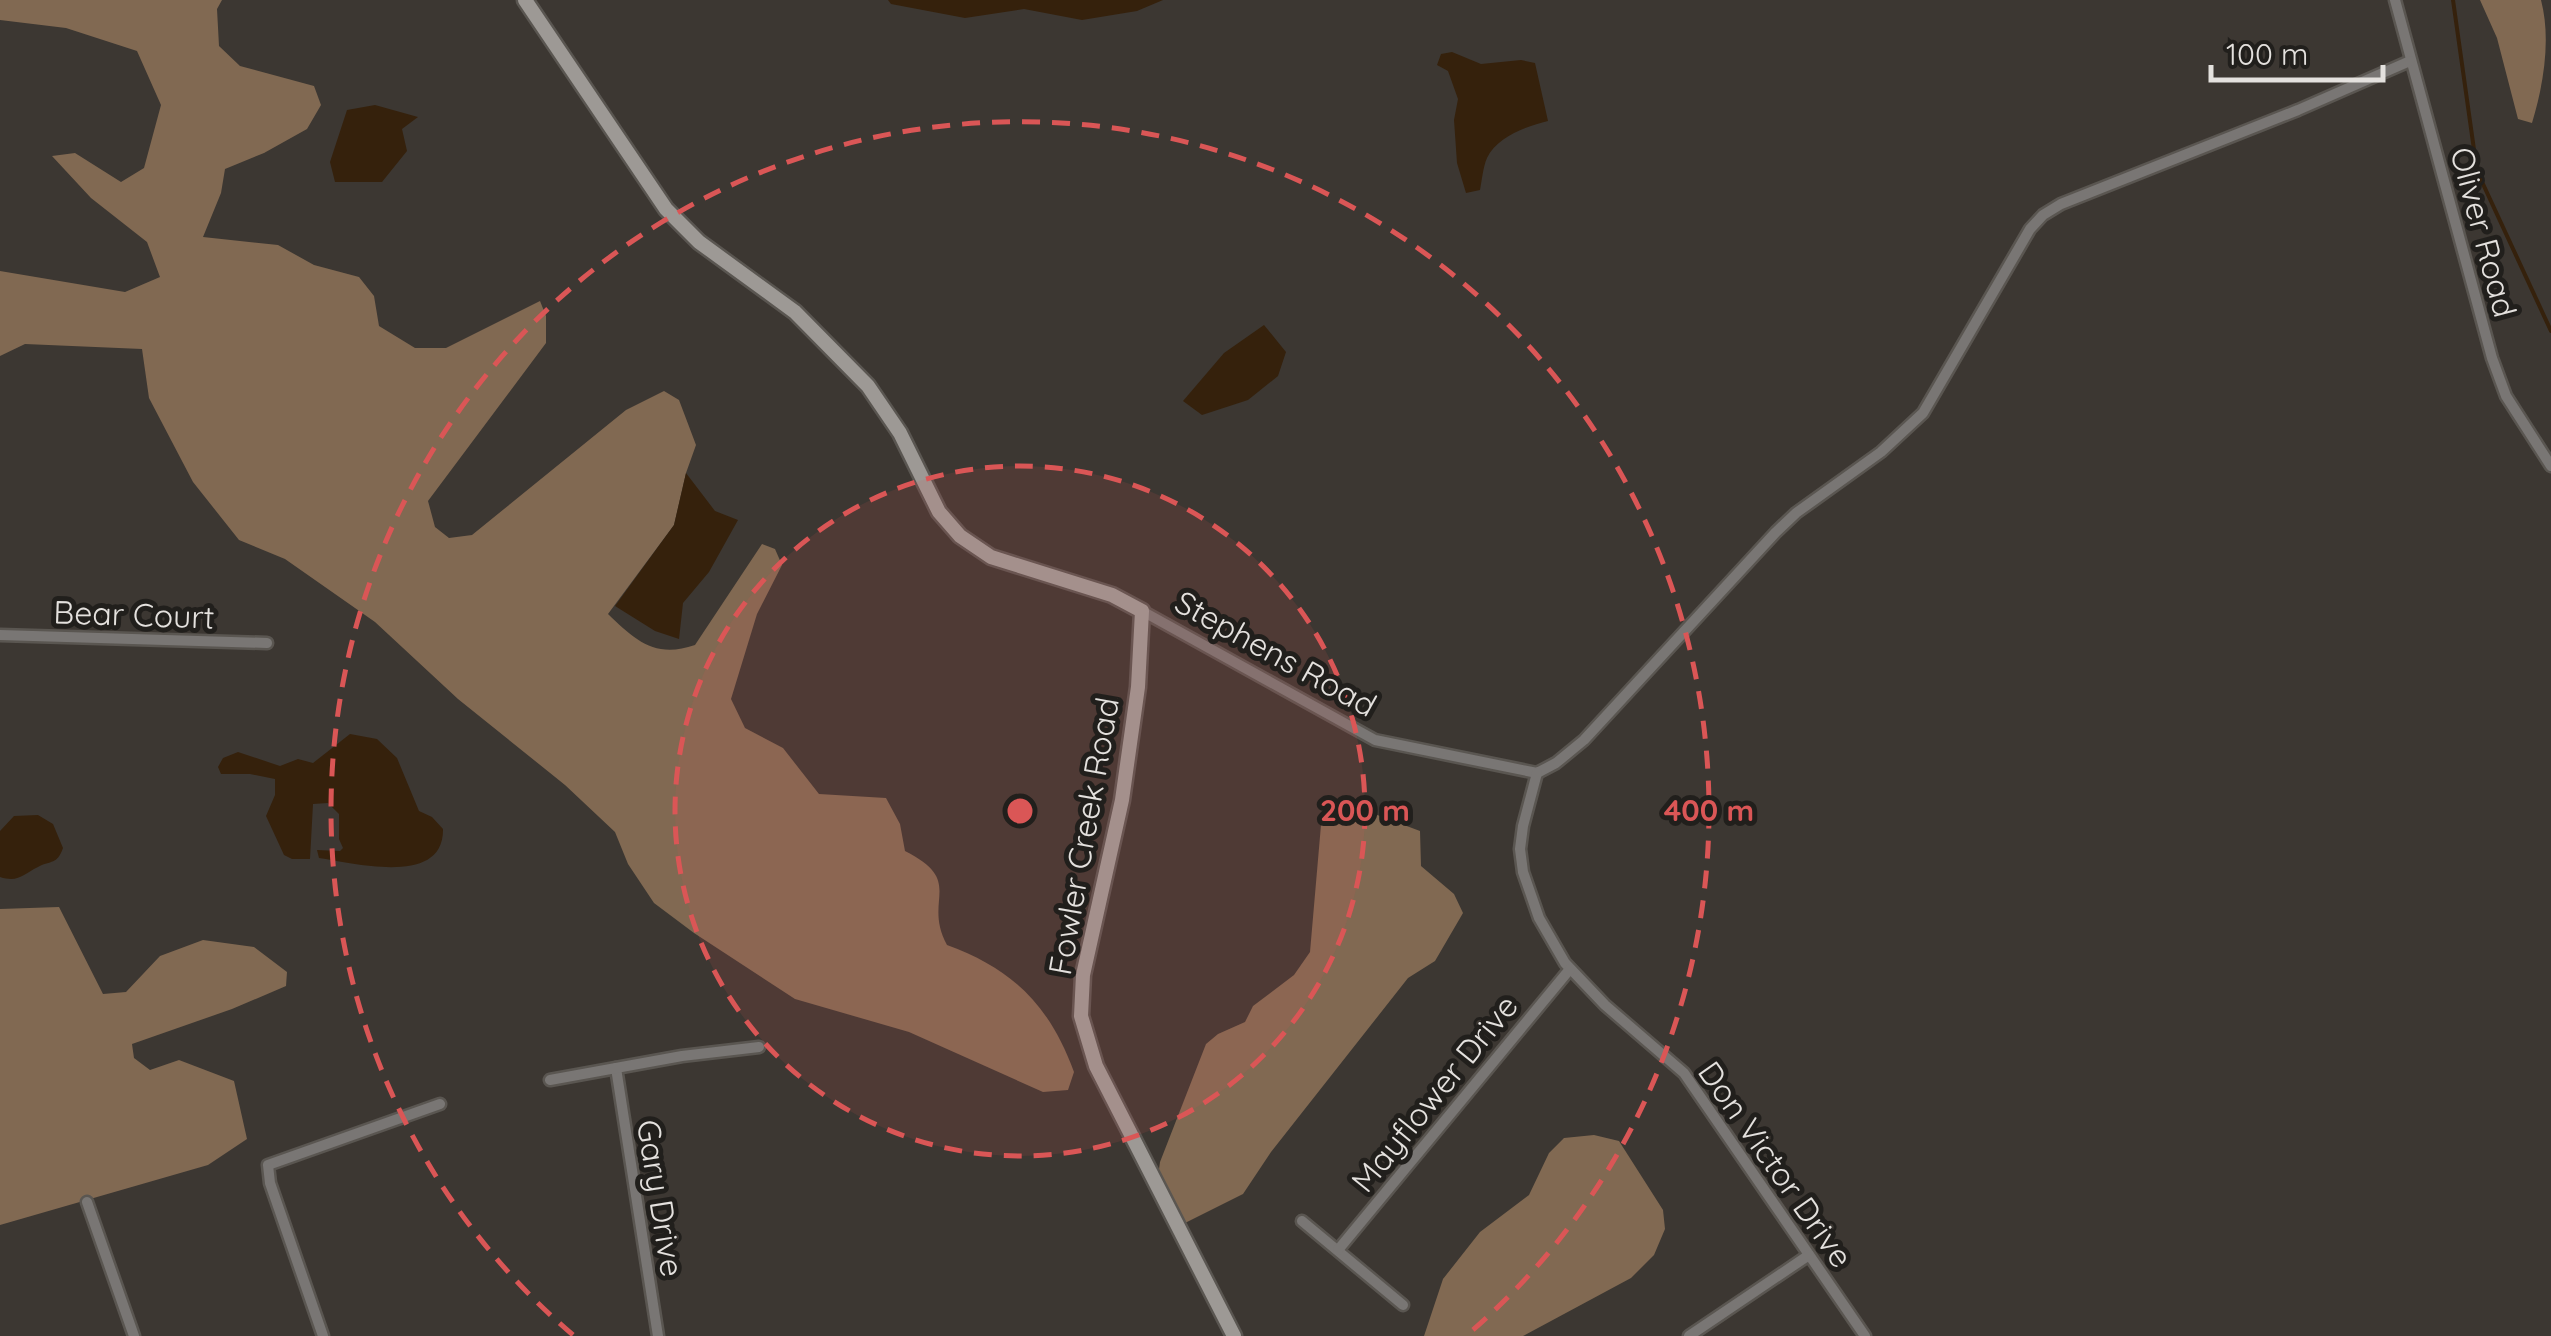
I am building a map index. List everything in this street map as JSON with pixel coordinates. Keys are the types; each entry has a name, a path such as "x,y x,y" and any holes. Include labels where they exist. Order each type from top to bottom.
{"main road":[{"name":"Stephens Road","path":"525,0 666,209 698,242 794,312 868,386 900,433 940,512 960,536 990,557 1112,596 1142,611"},
{"name":"Fowler Creek Road","path":"1142,611 1138,687 1122,800 1083,975 1081,1016 1096,1066 1234,1336"}],"street":[{"name":"Oliver Road","path":"2395,0 2492,358 2506,396 2551,466"},
{"path":"1536,773 1556,763 1584,740 1786,522 1911,426 1938,390 2030,229 2042,215 2410,61"},
{"name":"Stephens Road","path":"1142,611 1375,740 1536,773"},
{"name":"Bear Court","path":"0,635 267,643"},
{"name":"Don Victor Drive","path":"1536,773 1520,849 1523,872 1539,918 1570,969 1605,1006 1684,1073 1865,1336"},
{"name":"Mayflower Drive","path":"1338,1250 1570,969"},
{"path":"550,1080 759,1046"},
{"name":"Gary Drive","path":"616,1068 658,1336"},
{"path":"323,1336 270,1183 268,1165 440,1104"},
{"path":"87,1202 134,1336"},
{"path":"1302,1221 1404,1305"},
{"path":"1690,1336 1810,1254"}],"shaded area":[{"path":"0,0 222,0 217,9 219,46 240,66 314,86 321,105 307,129 225,169 221,193 203,237 278,245 314,265 359,277 374,296 379,326 415,348 446,348 540,301 546,316 546,343 428,501 435,527 449,538 472,535 626,410 664,391 679,400 696,445 674,525 608,614 627,632 657,648 695,645 762,544 775,549 782,565 757,614 731,699 745,728 783,748 819,794 886,798 900,824 905,851 934,872 939,882 938,915 947,945 1010,978 1041,1009 1074,1072 1068,1090 1043,1092 909,1032 795,999 654,903 628,864 615,832 565,785 458,699 375,622 285,559 239,540 193,482 149,398 142,349 25,344 0,356 0,271 125,292 160,277 147,242 91,198 52,156 75,153 121,182 144,168 161,105 137,51 66,28 0,20"},
{"path":"888,0 1163,0 1137,11 1082,20 1024,9 965,18 891,4"},
{"path":"2480,0 2541,0 2546,30 2545,61 2532,123 2518,119 2497,38"},
{"path":"1452,52 1481,64 1521,60 1535,63 1548,121 1522,129 1498,144 1487,158 1480,190 1466,193 1457,163 1454,120 1458,99 1448,71 1437,65 1441,54"},
{"path":"375,105 418,117 402,129 407,151 382,182 335,182 330,162 347,110"},
{"path":"1264,325 1286,352 1278,376 1248,400 1202,415 1183,401 1224,353"},
{"path":"686,473 715,511 738,520 709,572 683,603 679,639 655,631 615,606 674,525"},
{"path":"350,734 377,739 397,758 419,811 443,829 439,847 429,859 394,867 319,858 317,850 343,848 339,814 328,803 313,804 310,859 292,859 284,855 266,816 275,795 275,779 221,774 218,767 223,758 238,752 280,766 298,759 313,763"},
{"path":"1349,808 1420,831 1421,866 1454,894 1463,913 1435,961 1408,978 1271,1152 1243,1194 1179,1226 1157,1184 1160,1162 1206,1044 1245,1022 1253,1006 1294,975 1310,952 1321,825"},
{"path":"38,815 53,824 63,848 61,853 20,877 0,877 0,831 14,816"},
{"path":"59,907 103,994 126,992 160,956 203,940 254,947 287,972 286,986 132,1044 134,1058 150,1070 179,1060 234,1081 247,1139 208,1165 0,1225 0,909"},
{"path":"1594,1135 1619,1141 1663,1210 1665,1229 1654,1255 1631,1278 1523,1336 1424,1336 1443,1279 1480,1232 1529,1195 1549,1153 1564,1138"}],"waterway":[{"path":"2453,0 2477,171 2551,331"}]}
